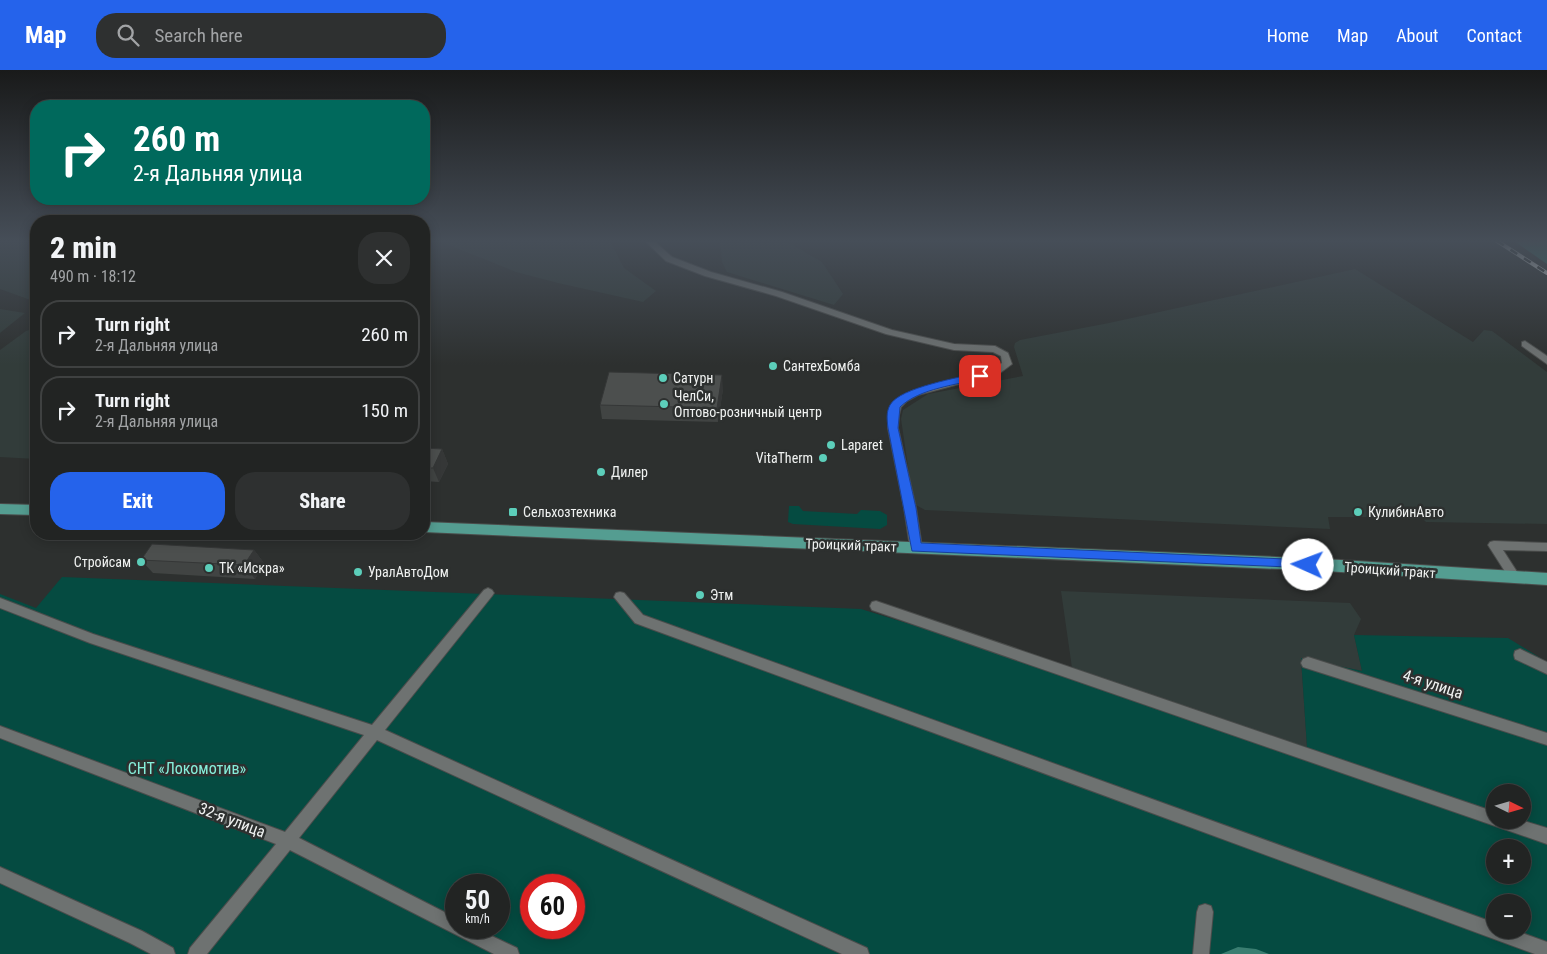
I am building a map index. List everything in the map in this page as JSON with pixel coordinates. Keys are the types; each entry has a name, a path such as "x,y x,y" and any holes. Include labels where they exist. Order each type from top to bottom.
{"main road":[{"path":"0,508 30,510"},
{"name":"Троицкий тракт","path":"430,527 1325,565 1547,579"}],"street":[{"path":"737,282 778,294 889,332 954,347 995,349 1005,355 1007,364 997,371 915,393 903,398 895,405 892,414 893,428 910,508 916,547"},
{"path":"1525,344 1547,361"},
{"path":"1515,578 1494,545 1547,547"},
{"path":"196,954 488,593"},
{"path":"620,597 639,618 1547,950"},
{"path":"0,603 90,638 376,733 862,954"},
{"path":"876,606 1486,815"},
{"path":"1520,655 1547,668"},
{"name":"4-я улица","path":"1308,663 1547,739"},
{"name":"32-я улица","path":"0,732 288,841 445,920"},
{"path":"1526,829 1547,836"},
{"path":"0,875 136,937 167,954"},
{"path":"1201,954 1205,912"},
{"name":"32-я улица","path":"482,939 512,954"}],"shaded area":[{"path":"0,282 30,282 30,300 0,289"},
{"path":"555,282 644,282 656,291 643,302"},
{"path":"760,282 835,282 843,294 834,305"},
{"path":"1295,282 1376,282 1473,342 1484,330 1492,331 1547,372 1547,524 1426,522 1421,517 1328,517 1330,529 925,510 916,505 913,500 901,419 903,410 928,394 1023,376 1014,347 1015,343 1020,340 1109,323"},
{"path":"0,309 25,313 0,333"},
{"path":"30,330 30,459 0,457 0,350"},
{"path":"1061,591 1350,603 1361,619 1354,635 1362,671 1301,658 1307,747 1073,675"},
{"path":"1238,947 1256,949 1269,954 1221,954"}],"green space":[{"path":"789,506 799,506 803,511 857,514 861,510 880,511 887,515 887,525 880,529 793,524 788,522"},
{"name":"СНТ «Локомотив»","path":"62,577 861,609 1307,747 1301,658 1362,671 1354,635 1508,638 1547,662 1547,954 0,954 0,594 36,608"}],"building":[{"path":"609,372 722,375 717,408 600,405"},
{"path":"430,448 442,449 433,468 430,468"},
{"path":"152,544 254,550 244,565 141,560"}],"place":[{"name":"СантехБомба","path":"773,366"},
{"name":"Сатурн","path":"663,378"},
{"name":"ЧелСи, Оптово-розничный центр","path":"664,404"},
{"name":"Laparet","path":"831,445"},
{"name":"VitaTherm","path":"823,458"},
{"name":"Дилер","path":"601,472"},
{"name":"Сельхозтехника","path":"513,512"},
{"name":"КулибинАвто","path":"1358,512"},
{"name":"Стройсам","path":"141,562"},
{"name":"ТК «Искра»","path":"209,568"},
{"name":"УралАвтоДом","path":"358,572"},
{"name":"Этм","path":"700,595"}],"route":[{"path":"980,376 915,393 903,398 895,405 892,414 893,428 910,508 916,547 1308,565"}]}
